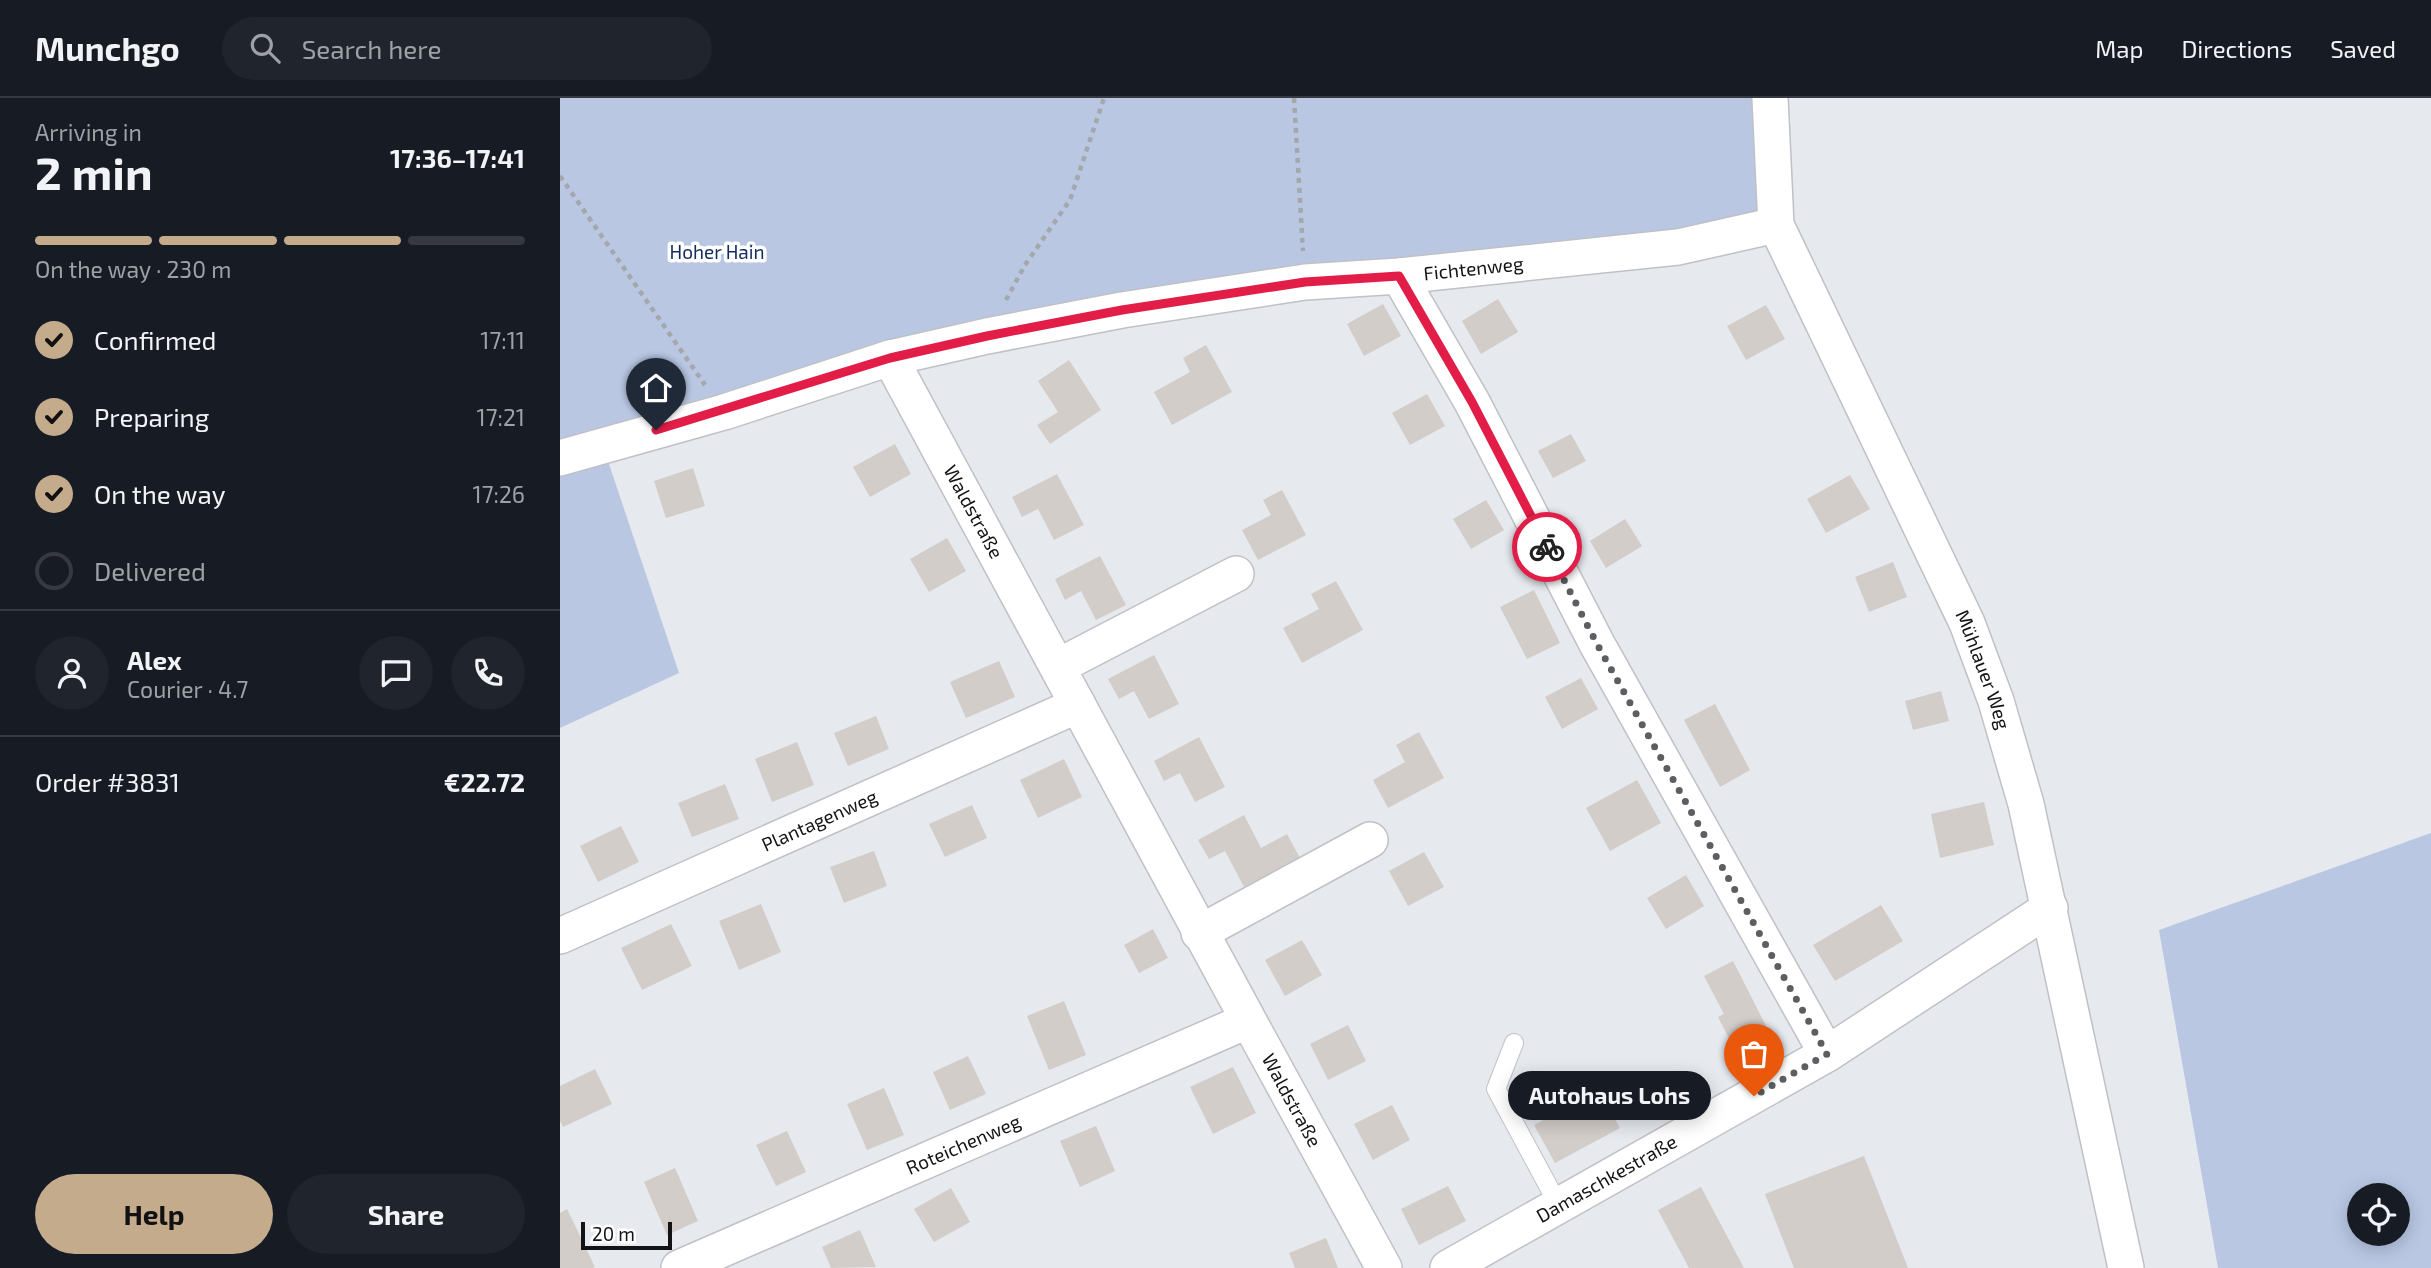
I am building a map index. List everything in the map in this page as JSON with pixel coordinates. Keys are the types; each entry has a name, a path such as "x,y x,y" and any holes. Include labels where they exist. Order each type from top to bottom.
{"street":[{"name":"Mühlauer Weg","path":"1770,98 1776,225 1967,623 1996,701 2026,804 2050,908 2126,1268"},
{"name":"Fichtenweg","path":"560,458 723,412 890,358 1122,310 1305,282 1399,276 1678,247 1776,225"},
{"path":"1399,276 1472,402 1597,644 1827,1054"},
{"name":"Waldstraße","path":"890,358 1059,666 1077,705 1199,933 1384,1268"},
{"path":"1059,666 1236,574"},
{"name":"Plantagenweg","path":"560,936 1077,705"},
{"path":"1199,933 1370,840"},
{"name":"Damaschkestraße","path":"1448,1268 1827,1054 2050,908"},
{"name":"Roteichenweg","path":"679,1268 1247,1021"}],"lane":[{"path":"1514,1043 1496,1089 1559,1206"}],"path":[{"path":"987,336 1024,265 1070,200 1104,98"},
{"path":"1294,98 1305,282"},
{"path":"560,176 723,412"}],"green space":[{"name":"Hoher Hain","path":"560,98 1761,98 1776,225 1122,310 560,453"},
{"path":"606,455 679,673 560,728 560,469"},
{"path":"2431,833 2431,1268 2218,1268 2159,930"}],"building":[{"path":"1498,299 1518,332 1481,354 1462,321"},
{"path":"1383,304 1401,336 1364,356 1347,324"},
{"path":"1766,305 1785,339 1746,360 1727,326"},
{"path":"1206,345 1232,392 1172,425 1154,392 1190,372 1183,358"},
{"path":"1069,360 1101,410 1050,444 1037,425 1058,412 1038,381"},
{"path":"1427,394 1445,426 1410,445 1392,413"},
{"path":"1571,434 1586,461 1553,478 1538,451"},
{"path":"895,444 911,474 870,497 853,467"},
{"path":"693,468 705,506 666,518 654,481"},
{"path":"1057,474 1084,525 1054,540 1038,509 1022,517 1012,497"},
{"path":"1850,475 1870,509 1826,533 1807,499"},
{"path":"1282,490 1306,535 1258,560 1242,530 1271,515 1263,500"},
{"path":"1486,500 1504,530 1471,549 1453,519"},
{"path":"1625,519 1642,546 1606,568 1590,541"},
{"path":"947,538 966,571 929,592 910,559"},
{"path":"1100,556 1126,605 1096,620 1081,591 1065,600 1055,579"},
{"path":"1893,562 1907,597 1869,612 1855,577"},
{"path":"1336,581 1363,630 1302,663 1283,628 1319,609 1311,594"},
{"path":"1534,590 1560,643 1527,659 1500,607"},
{"path":"1154,655 1179,704 1149,719 1134,691 1119,699 1108,679"},
{"path":"999,661 1015,697 966,718 950,682"},
{"path":"1581,678 1598,709 1562,729 1545,697"},
{"path":"1941,691 1949,721 1913,730 1905,701"},
{"path":"1715,704 1750,770 1720,787 1684,720"},
{"path":"876,716 889,749 848,766 834,733"},
{"path":"1419,732 1444,778 1388,808 1373,780 1405,762 1396,745"},
{"path":"1199,737 1225,787 1195,802 1180,773 1164,781 1154,761"},
{"path":"797,742 814,785 772,802 755,759"},
{"path":"1064,759 1082,797 1038,818 1020,780"},
{"path":"1637,780 1661,823 1610,851 1586,808"},
{"path":"725,784 739,819 692,837 678,803"},
{"path":"1984,802 1994,845 1940,858 1931,814"},
{"path":"972,805 987,838 945,857 929,824"},
{"path":"1244,815 1261,848 1287,834 1300,858 1244,887 1225,851 1209,859 1198,840"},
{"path":"621,826 639,862 598,882 580,846"},
{"path":"874,851 887,886 844,903 830,867"},
{"path":"1424,852 1444,887 1408,906 1389,871"},
{"path":"1686,875 1704,906 1666,929 1647,898"},
{"path":"761,904 781,952 739,970 719,921"},
{"path":"1881,905 1903,941 1835,981 1813,945"},
{"path":"671,924 692,966 642,990 621,948"},
{"path":"1153,929 1168,958 1139,973 1124,945"},
{"path":"1302,940 1322,975 1285,996 1265,960"},
{"path":"1733,961 1766,1026 1732,1044 1718,1017 1724,1014 1704,976"},
{"path":"1064,1001 1086,1055 1049,1070 1027,1016"},
{"path":"1348,1025 1366,1061 1328,1080 1310,1044"},
{"path":"968,1056 986,1094 950,1110 933,1072"},
{"path":"1233,1067 1256,1113 1213,1134 1190,1087"},
{"path":"595,1069 612,1104 563,1127 560,1121 560,1086"},
{"path":"884,1088 904,1135 867,1150 847,1104"},
{"path":"1599,1090 1620,1128 1555,1163 1534,1125"},
{"path":"1392,1105 1410,1140 1373,1160 1354,1124"},
{"path":"1096,1126 1115,1171 1080,1187 1060,1141"},
{"path":"787,1131 806,1172 776,1186 756,1145"},
{"path":"1864,1156 1908,1268 1794,1268 1765,1194"},
{"path":"675,1168 698,1221 667,1235 644,1182"},
{"path":"1448,1186 1466,1221 1419,1245 1401,1209"},
{"path":"1701,1187 1744,1268 1689,1268 1658,1210"},
{"path":"951,1188 970,1222 934,1242 914,1209"},
{"path":"567,1209 595,1267 593,1268 560,1268 560,1213"},
{"path":"860,1230 876,1267 831,1268 822,1247"},
{"path":"1326,1238 1338,1268 1295,1268 1289,1253"}],"way so far":[{"path":"1547,547 1597,644 1827,1054 1754,1096"}],"place":[{"name":"Autohaus Lohs","path":"1754,1096"}],"route":[{"path":"656,430 723,412 890,358 987,336 1122,310 1305,282 1399,276 1472,402 1547,547"}]}
